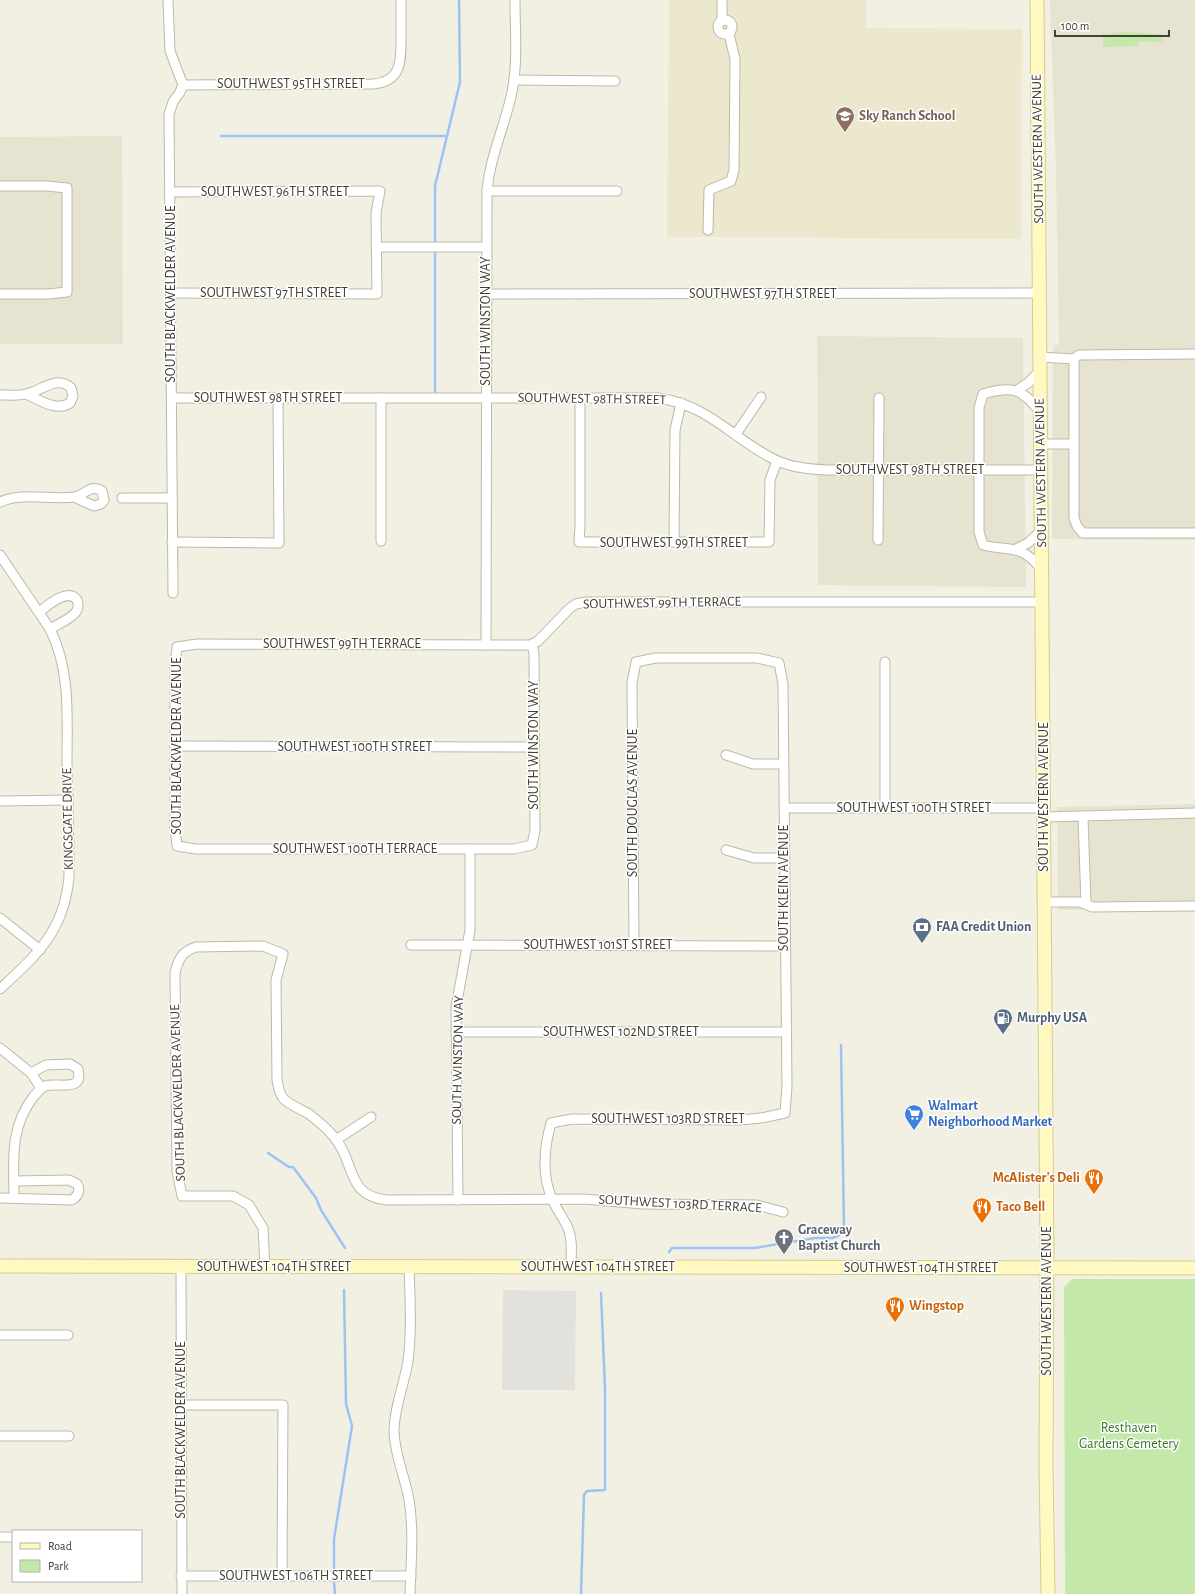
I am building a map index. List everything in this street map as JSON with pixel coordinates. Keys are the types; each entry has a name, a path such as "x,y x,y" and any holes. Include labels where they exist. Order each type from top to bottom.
{"main road":[{"name":"SOUTH WESTERN AVENUE","path":"1037,0 1044,813 1047,1268 1046,1465 1048,1594"},
{"name":"SOUTHWEST 104TH STREET","path":"0,1266 1195,1268"}],"street":[{"path":"168,0 170,51 183,85"},
{"name":"SOUTHWEST 95TH STREET","path":"183,85 373,84 386,82 395,74 400,62 401,0"},
{"name":"SOUTH WINSTON WAY","path":"486,645 487,191 494,154 507,113 514,80 515,0"},
{"path":"708,230 709,190 731,181 734,170 735,59 732,41 729,34 724,34 719,31 718,26 722,21 722,0"},
{"path":"514,80 615,81"},
{"name":"SOUTH BLACKWELDER AVENUE","path":"173,593 170,114 173,102 183,85"},
{"path":"0,186 67,188 67,292 48,294 0,294"},
{"name":"SOUTHWEST 96TH STREET","path":"170,192 380,191 376,213 376,247"},
{"path":"487,191 617,191"},
{"path":"376,247 486,247"},
{"name":"SOUTHWEST 97TH STREET","path":"171,293 376,294 376,247"},
{"name":"SOUTHWEST 97TH STREET","path":"486,294 1040,293"},
{"path":"1040,357 1074,359 1079,355 1195,354"},
{"path":"1074,359 1074,518 1077,526 1083,532 1195,533"},
{"path":"1016,391 1028,383 1040,371"},
{"path":"1041,414 1029,398 1016,391 995,390 983,394 980,408 979,532 983,546 998,549 1016,549 1028,543 1042,530"},
{"path":"0,395 26,394"},
{"name":"SOUTHWEST 98TH STREET","path":"172,398 652,398 681,403 704,413 767,456 792,466 810,469 1041,470"},
{"path":"172,542 279,543 278,398"},
{"path":"381,398 381,541"},
{"name":"SOUTHWEST 99TH STREET","path":"580,398 579,542 768,542 770,480 777,461"},
{"path":"736,434 761,398"},
{"path":"878,398 878,540"},
{"path":"674,542 675,430 681,403"},
{"path":"1041,444 1073,444"},
{"path":"0,502 20,497 74,497"},
{"path":"122,498 172,498"},
{"path":"1016,549 1031,557 1042,570"},
{"name":"KINGSGATE DRIVE","path":"0,555 50,629 60,653 65,675 69,877 66,898 52,934 40,950 0,989"},
{"path":"39,612 64,596 70,596 76,600 78,605 76,612 50,629"},
{"name":"SOUTHWEST 99TH TERRACE","path":"177,647 197,644 532,644 538,641 573,605 586,602 1042,602"},
{"name":"SOUTH WINSTON WAY","path":"532,644 534,654 535,830 532,845"},
{"name":"SOUTH BLACKWELDER AVENUE","path":"177,647 175,664 175,828 177,846"},
{"name":"SOUTH KLEIN AVENUE","path":"636,662 656,658 757,658 778,663 783,684 785,1032 787,1086 785,1113"},
{"name":"SOUTH DOUGLAS AVENUE","path":"634,945 632,683 636,662"},
{"path":"885,662 885,808"},
{"name":"SOUTHWEST 100TH STREET","path":"176,746 534,747"},
{"path":"726,755 752,764 783,764"},
{"path":"0,801 68,800"},
{"name":"SOUTHWEST 100TH STREET","path":"784,808 885,808 1044,813 1083,817 1195,813"},
{"path":"1083,817 1086,904"},
{"name":"SOUTHWEST 100TH TERRACE","path":"177,846 196,849 514,849 532,845"},
{"name":"SOUTH WINSTON WAY","path":"458,1200 456,998 469,945 471,921 470,849"},
{"path":"726,850 754,858 784,858"},
{"path":"1044,902 1080,902 1092,907 1195,906"},
{"path":"0,918 40,950"},
{"name":"SOUTHWEST 101ST STREET","path":"412,945 785,946"},
{"name":"SOUTH BLACKWELDER AVENUE","path":"265,1267 263,1228 249,1205 233,1196 182,1196 177,1171 175,983 176,966 184,952 191,948 201,946 262,946 283,954 276,980 278,1086 284,1099 310,1115 328,1130 336,1140"},
{"name":"SOUTHWEST 102ND STREET","path":"456,1032 785,1032"},
{"path":"0,1048 31,1073 41,1088"},
{"path":"14,1198 14,1140 18,1123 32,1099 41,1088 46,1086 74,1084 79,1077 78,1069 70,1064 46,1065 31,1073"},
{"name":"SOUTHWEST 103RD STREET","path":"552,1201 545,1168 546,1144 551,1123 572,1119 740,1120 761,1118 785,1113"},
{"path":"371,1117 336,1140 354,1181 367,1195 387,1200 552,1201 569,1232 572,1245 571,1267"},
{"path":"0,1198 72,1200 78,1195 79,1191 77,1184 69,1180 14,1181"},
{"name":"SOUTHWEST 103RD TERRACE","path":"552,1201 589,1199 644,1204 757,1205 783,1212"},
{"name":"SOUTH BLACKWELDER AVENUE","path":"181,1267 182,1594"},
{"path":"410,1267 409,1349 406,1371 396,1406 394,1434 396,1452 406,1488 410,1510 410,1594"},
{"path":"0,1335 68,1335"},
{"path":"181,1405 283,1405 282,1576"},
{"path":"0,1436 69,1436"},
{"path":"0,1537 12,1537"},
{"name":"SOUTHWEST 106TH STREET","path":"181,1576 410,1576"}],"shaded area":[{"name":"Sky Ranch School","path":"669,0 866,0 866,28 1022,29 1021,239 667,237"},
{"path":"1050,0 1195,0 1195,540 1052,539 1053,345 1059,345 1056,173"},
{"path":"122,136 123,344 0,344 0,137"},
{"path":"817,336 1023,338 1026,587 818,585"},
{"path":"1195,804 1195,910 1058,910 1057,807"},
{"path":"503,1290 576,1291 575,1390 502,1390"}],"green space":[{"path":"1121,32 1161,34 1162,42 1139,41 1137,46 1103,47 1103,35"},
{"name":"Resthaven Gardens Cemetery","path":"1072,1279 1195,1279 1195,1594 1065,1594 1064,1287"}],"waterway":[{"path":"435,392 435,186 460,82 459,0"},
{"path":"221,136 446,136"},
{"path":"669,1252 672,1248 755,1248 815,1238 832,1238 838,1236 844,1229 841,1045"},
{"path":"268,1153 289,1167 293,1167 316,1198 321,1210 345,1248"},
{"path":"334,1569 334,1539 352,1426 346,1404 344,1290"},
{"path":"581,1594 584,1495 587,1491 605,1490 605,1388 601,1293"},
{"path":"334,1582 335,1594"}],"place":[{"name":"Sky Ranch School","path":"845,133"},
{"name":"FAA Credit Union","path":"922,944"},
{"name":"Murphy USA","path":"1003,1035"},
{"name":"Walmart Neighborhood Market","path":"914,1131"},
{"name":"McAlister's Deli","path":"1094,1195"},
{"name":"Taco Bell","path":"982,1224"},
{"name":"Graceway Baptist Church","path":"784,1255"},
{"name":"Wingstop","path":"895,1323"}]}
